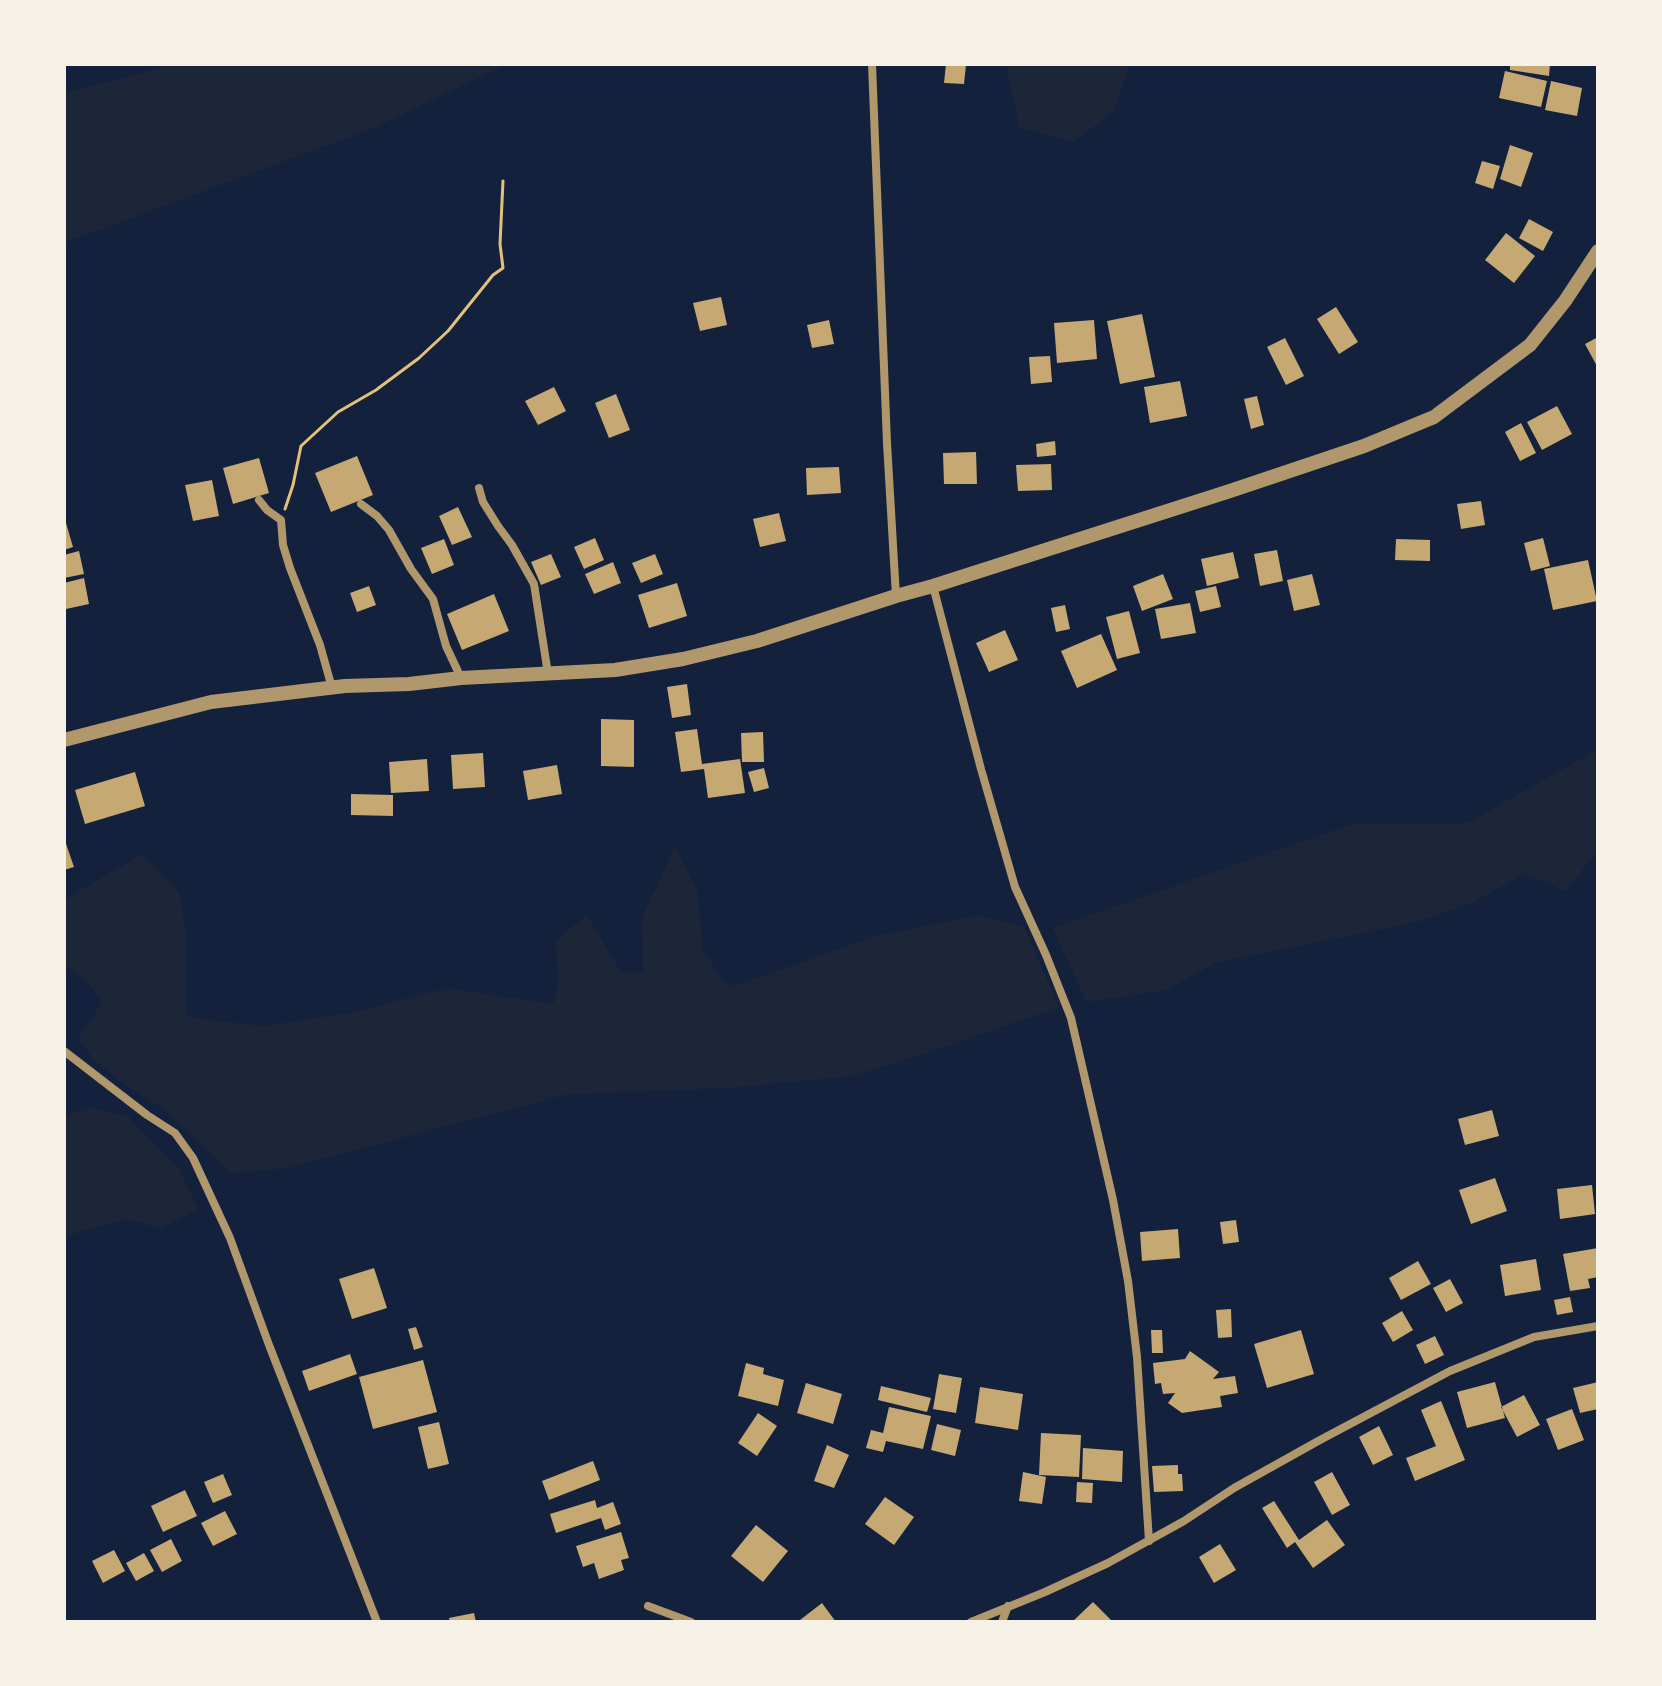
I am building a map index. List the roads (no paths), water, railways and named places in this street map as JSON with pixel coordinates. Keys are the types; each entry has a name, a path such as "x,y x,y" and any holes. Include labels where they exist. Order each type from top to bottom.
{"street":[{"path":"872,64 896,596"},
{"path":"64,740 211,702 332,688 615,670 683,659 757,641 933,586 1305,466 1434,417 1530,345 1565,301 1598,251"},
{"path":"479,488 483,502 534,584 548,674"},
{"path":"259,500 281,520 283,545 320,645 332,688"},
{"path":"361,504 389,530 411,569 433,599 446,646 461,678"},
{"path":"933,586 1015,887 1071,1018 1113,1200 1128,1281 1137,1357 1149,1541"},
{"path":"64,1051 175,1133 193,1158 230,1238 377,1622"},
{"path":"971,1622 1070,1581 1149,1541 1234,1488 1450,1371 1534,1337 1598,1326"},
{"path":"648,1606 691,1622"},
{"path":"1002,1622 1008,1606"}]}
